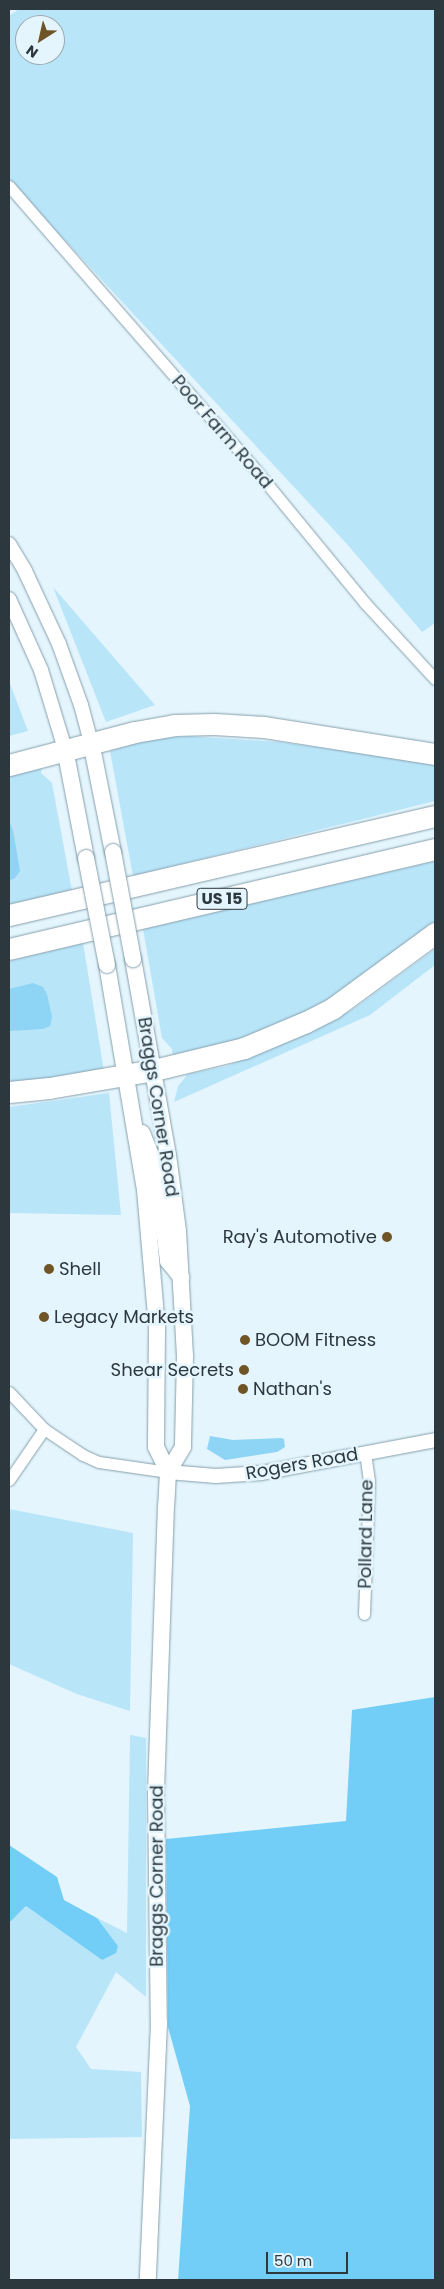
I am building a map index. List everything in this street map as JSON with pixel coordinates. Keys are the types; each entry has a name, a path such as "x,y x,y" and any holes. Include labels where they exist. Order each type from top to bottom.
{"highway":[{"path":"9,765 91,742 174,726 214,724 264,727 435,754"},
{"name":"US 15","path":"9,915 435,816"},
{"name":"US 15","path":"9,949 435,849"},
{"path":"9,1092 49,1088 154,1070 244,1048 306,1022 333,1008 435,933"}],"main road":[{"name":"Braggs Corner Road","path":"91,742 154,1070 168,1156 181,1277 184,1356 183,1447 168,1472"},
{"name":"Braggs Corner Road","path":"66,749 133,1110 145,1190 155,1292 157,1366 156,1447 168,1472 156,1793 159,2023 148,2280"},
{"path":"133,1110 156,1167 168,1261 181,1277"}],"street":[{"name":"Poor Farm Road","path":"9,186 259,474 365,603 435,679"},
{"path":"9,544 25,570 59,644 81,705 91,742"},
{"path":"9,600 41,670 66,749"},
{"path":"9,1392 44,1429 83,1455 99,1462 168,1472"},
{"path":"9,1480 44,1429"},
{"name":"Rogers Road","path":"168,1472 216,1476 243,1475 435,1440"},
{"name":"Pollard Lane","path":"364,1614 369,1481 366,1454"}],"shaded area":[{"path":"19,9 435,9 435,623 422,632 346,543 9,180 9,16"},
{"path":"53,587 155,705 106,722"},
{"path":"9,681 28,731 9,736"},
{"path":"187,736 280,742 435,764 435,801 133,876 110,751 150,739"},
{"path":"42,766 41,773 52,783 72,891 9,906 9,774"},
{"path":"9,821 13,830 20,871 15,878 9,881"},
{"path":"435,861 435,926 320,1006 246,1039 173,1057 172,1049 162,1038 143,929"},
{"path":"83,943 104,1071 9,1085 9,961"},
{"path":"435,949 435,965 370,1015 174,1102 178,1086 188,1074 227,1066 305,1034 352,1010"},
{"path":"33,983 43,987 47,994 52,1017 50,1026 43,1029 9,1031 9,989"},
{"path":"109,1093 121,1215 9,1213 9,1107"},
{"path":"210,1436 233,1440 281,1438 284,1439 285,1447 277,1452 225,1460 207,1449"},
{"path":"9,1509 133,1533 130,1711 77,1694 9,1664"},
{"path":"435,1697 435,2280 178,2280 190,2106 168,2027 166,1839 346,1821 352,1710"},
{"path":"130,1735 146,1738 146,1997 116,1972 76,2047 91,2069 141,2072 142,2137 9,2139 9,1923 26,1906 102,1960 118,1946 97,1918 127,1933"},
{"path":"9,1845 57,1877 64,1900 97,1918 118,1946 116,1953 102,1960 26,1906 9,1923"}],"place":[{"name":"Ray's Automotive","path":"387,1237"},
{"name":"Shell","path":"49,1269"},
{"name":"Legacy Markets","path":"44,1317"},
{"name":"BOOM Fitness","path":"245,1340"},
{"name":"Shear Secrets","path":"244,1370"},
{"name":"Nathan's","path":"243,1389"}]}
